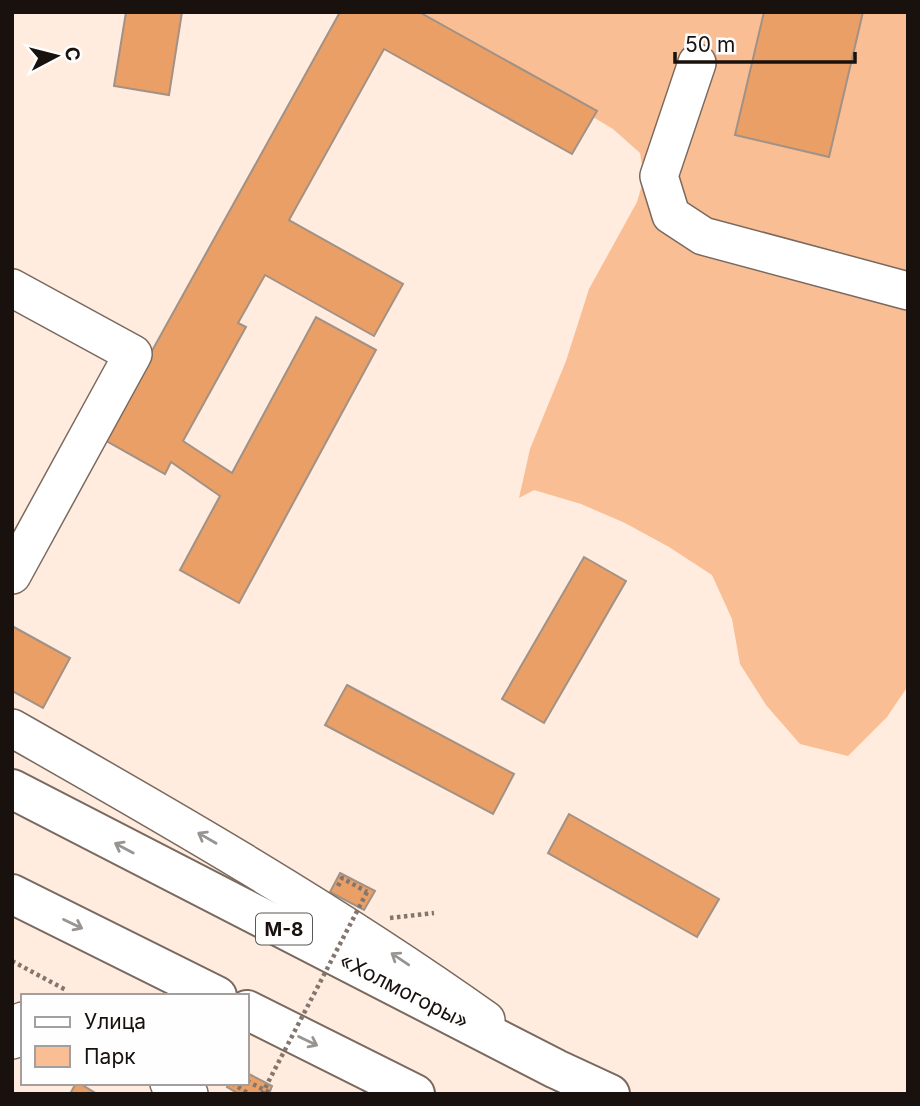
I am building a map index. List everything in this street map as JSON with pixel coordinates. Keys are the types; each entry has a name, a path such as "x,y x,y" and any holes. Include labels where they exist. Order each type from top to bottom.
{"highway":[{"name":"«Холмогоры»","path":"12,789 556,1069 610,1094"},
{"path":"12,894 213,994"},
{"path":"248,1010 415,1094"}],"street":[{"path":"697,63 659,176 671,215 703,236 908,291"},
{"path":"12,288 133,354 12,575"},
{"path":"12,728 253,866 399,958 556,1069"},
{"path":"12,1040 21,1024"},
{"path":"173,1085 189,1094"}],"path":[{"path":"262,1094 367,892"},
{"path":"383,915 392,919 434,913"},
{"path":"12,961 66,990"},
{"path":"248,1081 272,1094"}],"green space":[{"path":"418,12 908,12 908,686 887,717 848,756 800,744 766,705 740,664 732,619 712,575 625,523 581,504 534,490 519,498 530,449 566,361 589,289 637,202 644,178 640,153 613,129"}],"building":[{"path":"126,12 182,12 169,95 114,86"},
{"path":"340,12 419,12 597,111 572,154 384,49 289,220 403,284 374,336 265,275 238,323 246,327 183,441 232,473 316,317 376,350 239,603 180,570 220,496 171,462 165,474 103,439"},
{"path":"764,12 863,12 829,157 735,135"},
{"path":"584,557 626,581 544,723 502,699"},
{"path":"12,626 70,658 43,708 12,691"},
{"path":"347,685 514,774 493,814 325,725"},
{"path":"569,814 719,899 697,937 548,853"},
{"path":"340,873 375,891 364,910 330,892"},
{"path":"248,1074 272,1086 269,1094 239,1094 227,1087 248,1085"},
{"path":"75,1085 82,1085 97,1094 70,1094"}]}
